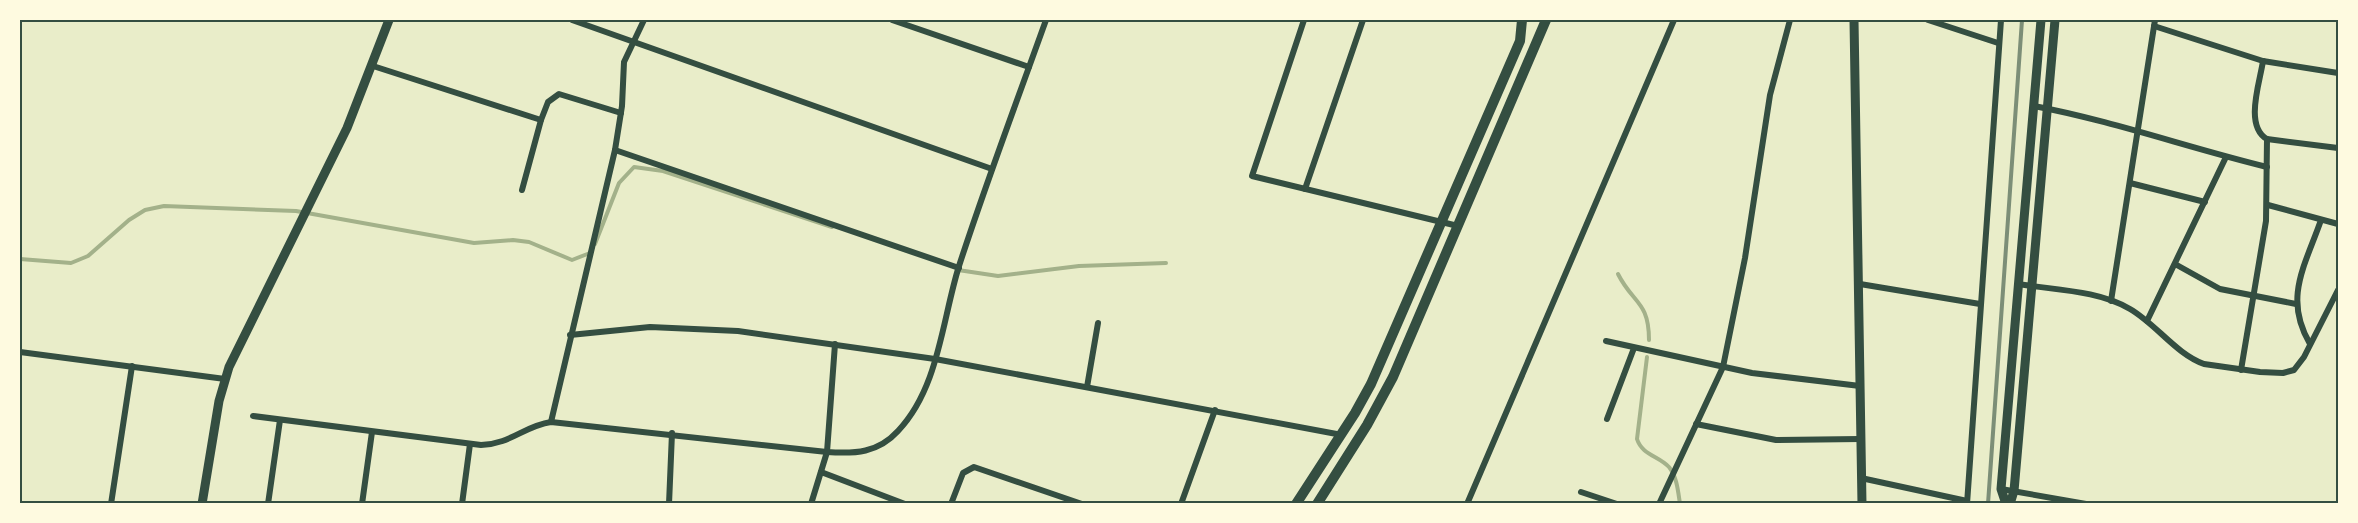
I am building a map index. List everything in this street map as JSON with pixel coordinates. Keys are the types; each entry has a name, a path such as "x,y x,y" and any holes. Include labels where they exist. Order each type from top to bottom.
{"main road":[{"path":"1296,504 1371,384 1520,41 1522,20"},
{"path":"1318,503 1380,403 1546,20"},
{"path":"1391,340 1406,346"}],"street":[{"path":"202,504 225,379 247,330 311,205 373,66 389,20"},
{"path":"572,20 992,169"},
{"path":"551,422 615,150 621,112 622,71 633,40 644,20"},
{"path":"892,20 1029,67"},
{"path":"253,416 470,444 503,443 530,428 551,422 672,433 827,452 861,453 890,439 906,422 920,400 935,359 959,268 1046,20"},
{"path":"1304,20 1252,176 1458,226"},
{"path":"1305,189 1363,20"},
{"path":"1467,504 1674,20"},
{"path":"1659,504 1723,367 1744,258 1767,114 1790,20"},
{"path":"1854,20 1862,504"},
{"path":"1928,20 1998,43"},
{"path":"1861,478 1967,502 2001,20"},
{"path":"2008,504 2001,489 2041,20"},
{"path":"2008,504 2014,491 2055,20"},
{"path":"2111,301 2155,23 2263,61 2338,73"},
{"path":"2263,61 2255,117 2259,133 2267,139 2338,148"},
{"path":"373,66 541,120"},
{"path":"522,190 548,102 559,94 621,112"},
{"path":"2034,106 2091,117 2267,167"},
{"path":"2241,370 2268,205 2267,139"},
{"path":"615,150 959,268"},
{"path":"2147,321 2226,157"},
{"path":"2130,183 2205,202"},
{"path":"2268,205 2338,224"},
{"path":"2310,344 2299,323 2296,304 2299,283 2321,220"},
{"path":"2175,264 2220,289 2253,298 2296,304"},
{"path":"2018,284 2111,301 2130,309 2198,362 2241,370 2283,373 2299,365 2338,290"},
{"path":"1860,285 1980,304"},
{"path":"1087,387 1098,323"},
{"path":"570,335 639,328 696,327 835,344 935,359 1341,435"},
{"path":"1606,341 1788,379 1860,386"},
{"path":"811,504 827,452 835,344"},
{"path":"1607,419 1634,348"},
{"path":"20,352 225,379"},
{"path":"111,504 132,366"},
{"path":"1181,504 1215,410"},
{"path":"268,504 280,420"},
{"path":"1696,424 1776,440 1860,440"},
{"path":"362,504 372,432"},
{"path":"669,504 672,433"},
{"path":"462,504 470,444"},
{"path":"951,504 963,472 970,467 979,468 1082,504"},
{"path":"821,472 905,504"},
{"path":"2001,489 2086,504"},
{"path":"1581,492 1617,504"}],"waterway":[{"path":"595,244 619,183 634,167 663,171 832,227"},
{"path":"20,259 71,263 88,256 129,220 145,210 164,206 296,211 474,243 513,240 529,242 572,260 590,253"},
{"path":"958,270 998,276 1079,266 1166,263"},
{"path":"1618,274 1643,310 1649,340"},
{"path":"1647,357 1637,439 1643,449 1665,463 1672,471 1680,504"}],"railway":[{"path":"1988,504 2022,20"}]}
